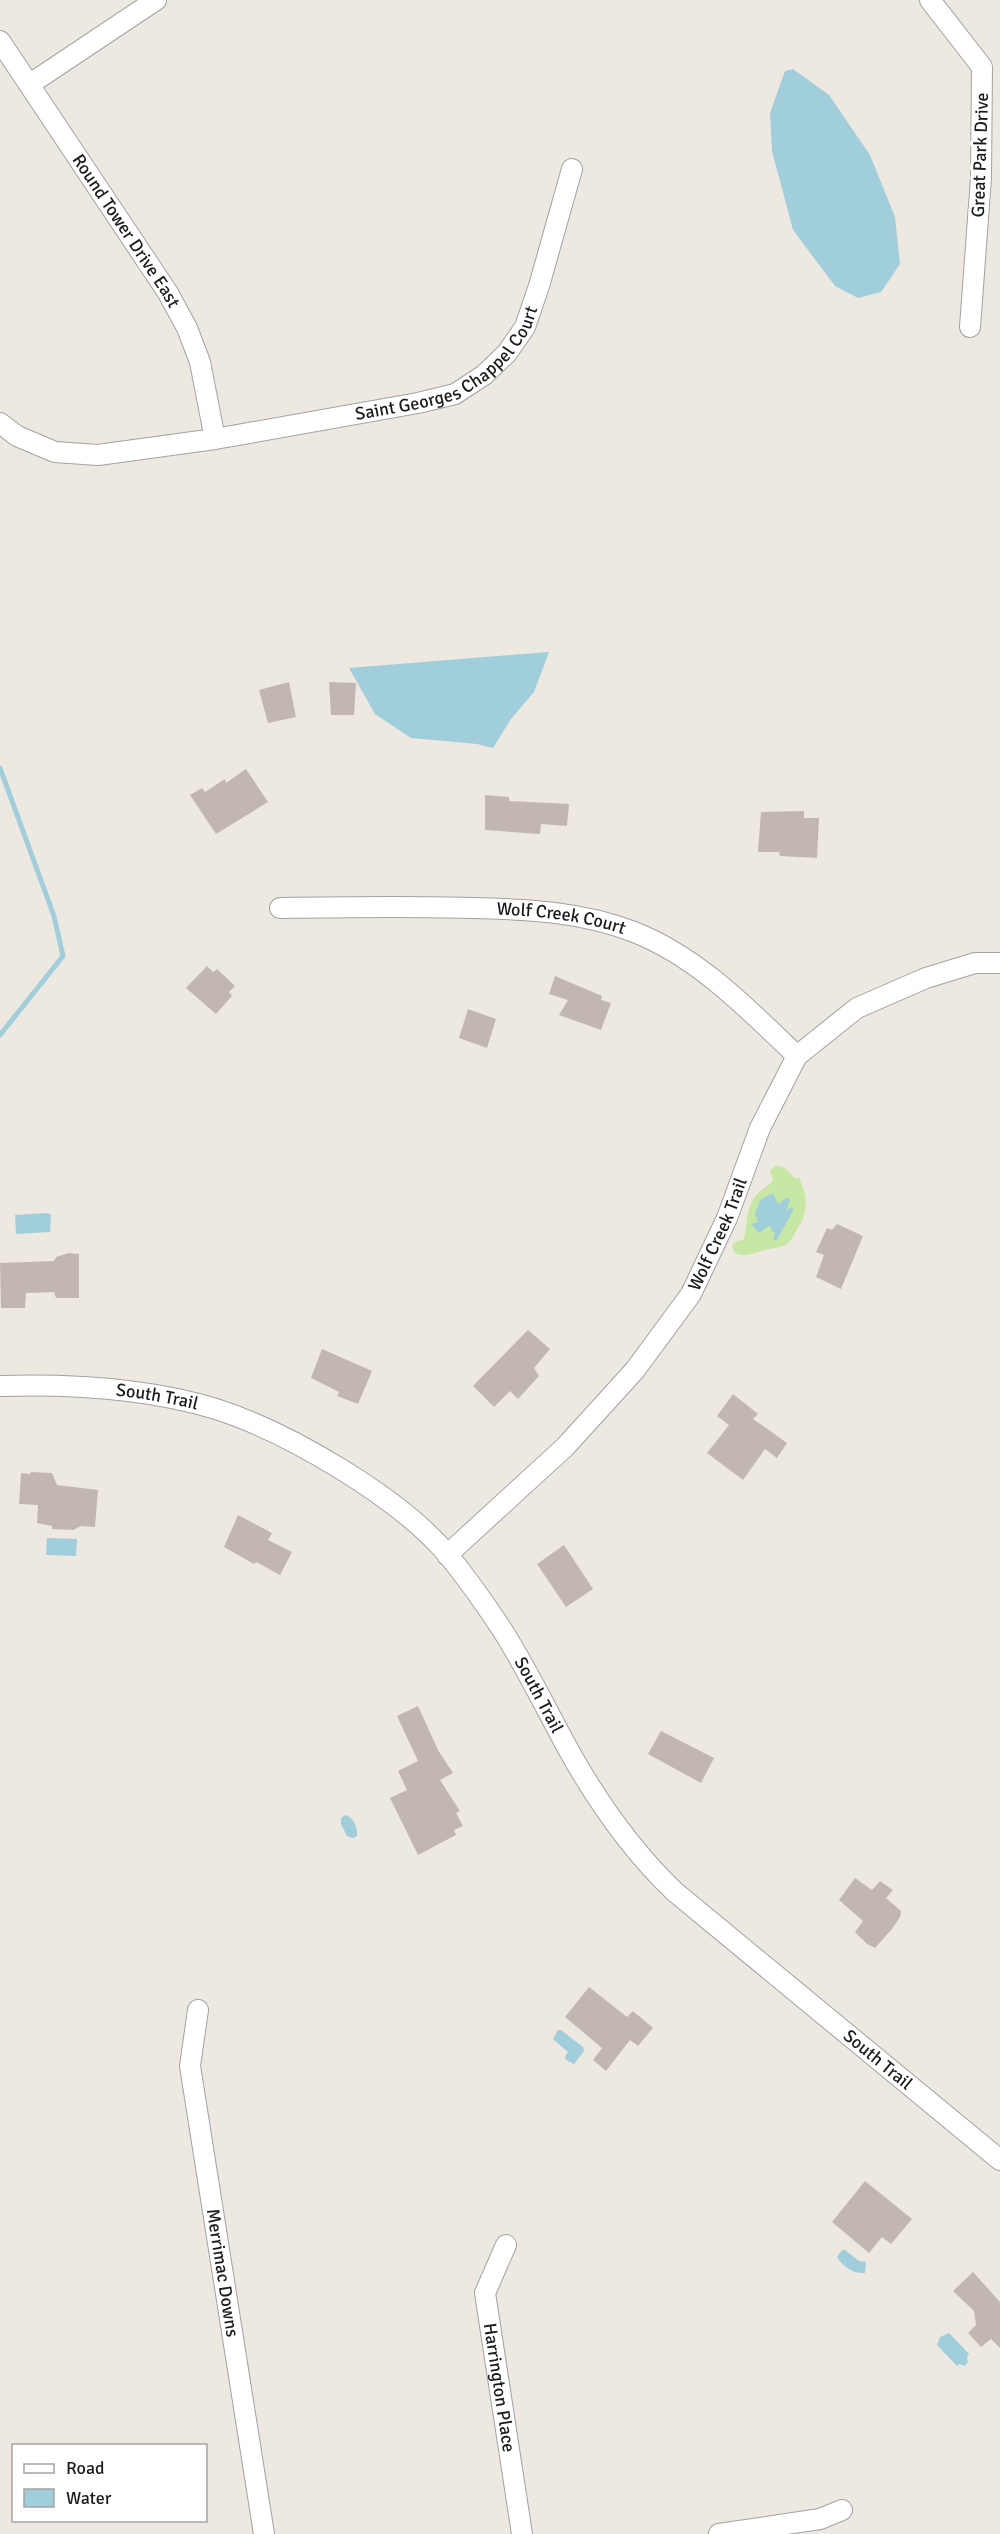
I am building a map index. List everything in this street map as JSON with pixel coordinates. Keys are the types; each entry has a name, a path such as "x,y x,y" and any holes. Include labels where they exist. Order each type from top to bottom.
{"street":[{"path":"30,84 156,0"},
{"name":"Great Park Drive","path":"930,0 982,67 981,178 970,327"},
{"name":"Round Tower Drive East","path":"0,41 168,293 187,328 200,362 215,439"},
{"name":"Saint Georges Chappel Court","path":"0,423 17,436 55,452 98,455 215,439 418,403 455,394 484,375 507,353 525,327 572,170"},
{"name":"Wolf Creek Court","path":"280,908 505,909 558,913 596,920 635,932 676,954 715,981 796,1056"},
{"name":"Wolf Creek Trail","path":"447,1555 565,1447 635,1370 691,1294 728,1218 760,1128 796,1056 857,1008 926,978 975,963 1000,963"},
{"name":"South Trail","path":"0,1386 46,1384 98,1389 158,1397 225,1413 272,1431 328,1461 400,1512 447,1555 499,1625 593,1792 644,1862 675,1892 1000,2160"},
{"name":"Merrimac Downs","path":"198,2010 190,2066 264,2534"},
{"name":"Harrington Place","path":"506,2245 486,2293 522,2534"},
{"path":"719,2534 820,2519 842,2510"}],"green space":[{"path":"776,1165 785,1168 796,1179 799,1177 806,1202 802,1220 793,1237 785,1245 750,1254 735,1253 732,1246 735,1242 744,1239 751,1204 758,1193 773,1180 770,1171"}],"water":[{"path":"793,69 829,95 870,155 895,217 900,264 881,292 858,298 835,286 793,230 772,151 770,113 785,71"},
{"path":"549,652 534,692 511,719 493,748 477,744 411,738 375,714 349,668"},
{"path":"773,1193 778,1204 788,1197 790,1200 786,1211 792,1207 794,1209 777,1240 773,1240 775,1233 772,1232 770,1225 759,1233 751,1224 758,1222 755,1213 760,1200"},
{"path":"48,1213 51,1215 50,1232 16,1234 15,1215"},
{"path":"47,1538 77,1539 76,1556 46,1555"},
{"path":"346,1815 353,1820 356,1826 357,1836 353,1838 347,1836 341,1824 341,1818"},
{"path":"558,2030 583,2047 584,2051 574,2064 566,2060 568,2052 553,2039"},
{"path":"842,2250 859,2261 866,2262 865,2273 853,2271 842,2264 837,2257"},
{"path":"949,2333 969,2354 965,2366 959,2364 957,2366 937,2345 940,2337"}],"building":[{"path":"289,682 296,717 268,723 259,690"},
{"path":"329,682 356,683 354,715 331,715"},
{"path":"246,769 268,802 216,834 190,795 202,788 205,792 225,779 226,783"},
{"path":"485,795 509,797 509,801 569,804 567,826 541,824 540,834 485,830"},
{"path":"804,811 804,818 819,818 817,858 780,856 779,852 758,852 761,812"},
{"path":"207,966 213,972 217,969 235,986 229,992 232,996 216,1014 186,988"},
{"path":"555,976 602,996 601,1000 611,1003 601,1030 559,1015 568,1000 549,994"},
{"path":"468,1009 496,1019 487,1048 459,1038"},
{"path":"837,1224 863,1236 841,1289 816,1277 824,1255 816,1252 827,1228 832,1230"},
{"path":"69,1253 79,1254 79,1298 56,1298 54,1292 26,1293 25,1308 1,1308 0,1263 54,1261 56,1257"},
{"path":"528,1330 550,1349 534,1368 539,1376 518,1399 510,1391 494,1407 473,1386"},
{"path":"322,1349 372,1371 358,1404 337,1396 339,1392 311,1378"},
{"path":"733,1394 758,1414 753,1419 787,1443 777,1458 765,1449 743,1480 707,1453 729,1425 717,1416"},
{"path":"31,1472 52,1473 57,1485 98,1490 95,1527 81,1526 73,1530 52,1529 52,1526 37,1523 38,1505 19,1504 21,1473 30,1474"},
{"path":"238,1515 272,1533 268,1540 292,1552 280,1575 224,1547"},
{"path":"564,1545 593,1589 566,1607 537,1564"},
{"path":"418,1706 438,1750 453,1773 440,1780 460,1811 456,1813 463,1826 454,1830 456,1835 418,1855 390,1798 407,1790 398,1771 418,1761 397,1716"},
{"path":"661,1731 714,1758 701,1783 648,1754"},
{"path":"855,1878 872,1890 880,1881 893,1890 886,1898 901,1911 892,1929 875,1948 867,1944 855,1932 863,1921 839,1900"},
{"path":"589,1987 627,2017 633,2011 653,2028 638,2046 630,2040 606,2071 593,2060 602,2048 565,2017"},
{"path":"865,2181 912,2219 891,2244 882,2237 869,2253 832,2222"},
{"path":"973,2272 1000,2302 1000,2348 991,2339 981,2347 968,2333 976,2325 974,2311 953,2291"}],"waterway":[{"path":"0,768 54,916 63,956 0,1035"}]}
